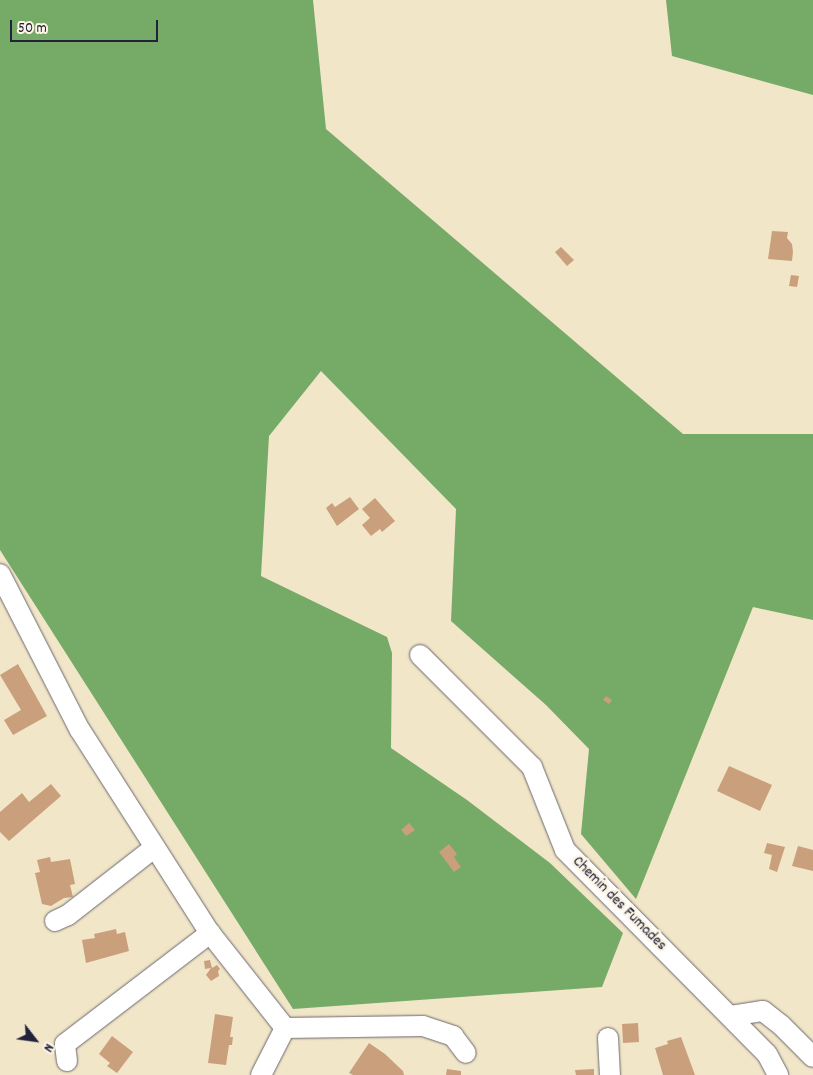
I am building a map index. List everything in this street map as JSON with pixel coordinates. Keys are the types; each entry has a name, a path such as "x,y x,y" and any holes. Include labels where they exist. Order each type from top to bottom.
{"street":[{"path":"0,574 80,730 210,933 285,1028"},
{"name":"Chemin des Fumades","path":"420,654 532,767 565,850 767,1054 774,1073"},
{"path":"55,921 68,915 155,847"},
{"path":"67,1061 65,1044 210,933"},
{"path":"731,1016 763,1010 813,1057"},
{"path":"285,1028 423,1026 453,1036 466,1053"},
{"path":"261,1075 285,1028"},
{"path":"608,1038 610,1075"}],"green space":[{"path":"0,0 313,0 326,129 683,434 813,434 813,620 753,607 636,899 581,834 589,749 546,705 451,621 456,509 321,371 269,436 261,576 387,637 392,653 391,748 467,800 550,863 623,933 602,987 293,1009 0,550"},
{"path":"666,0 813,0 813,95 672,56"}],"building":[{"path":"772,231 788,232 787,238 792,244 792,261 768,259"},
{"path":"561,247 574,260 567,266 555,252"},
{"path":"791,275 799,276 797,287 789,286"},
{"path":"350,497 359,509 337,526 326,508 332,503 335,507"},
{"path":"375,498 395,521 382,532 380,529 371,536 362,525 370,518 362,509"},
{"path":"18,664 47,716 13,735 4,720 21,710 0,675"},
{"path":"606,696 612,700 609,704 603,700"},
{"path":"729,766 772,785 760,811 717,791"},
{"path":"51,784 61,796 9,841 0,832 0,812 22,793 29,802"},
{"path":"409,823 415,830 406,836 401,830"},
{"path":"767,843 785,847 777,872 769,869 772,855 764,853"},
{"path":"449,844 457,854 454,857 461,867 454,872 439,852"},
{"path":"798,846 813,850 813,871 792,866"},
{"path":"50,857 51,862 70,859 75,884 70,885 73,897 64,898 51,906 42,904 35,873 40,872 37,860"},
{"path":"116,929 117,934 125,932 129,951 86,963 82,940 95,938 94,934"},
{"path":"210,960 212,968 217,965 220,969 218,971 219,976 211,981 206,975 211,968 205,969 204,961"},
{"path":"215,1014 233,1017 230,1037 233,1037 232,1045 229,1045 226,1065 208,1063"},
{"path":"638,1023 639,1042 623,1043 622,1024"},
{"path":"112,1036 133,1052 117,1073 107,1066 110,1063 99,1054"},
{"path":"681,1037 695,1075 663,1075 655,1048 668,1044 667,1041"},
{"path":"369,1043 385,1054 403,1071 404,1075 353,1075 349,1073"},
{"path":"447,1069 461,1071 461,1075 446,1075"},
{"path":"594,1069 594,1075 576,1075 575,1070"}]}
